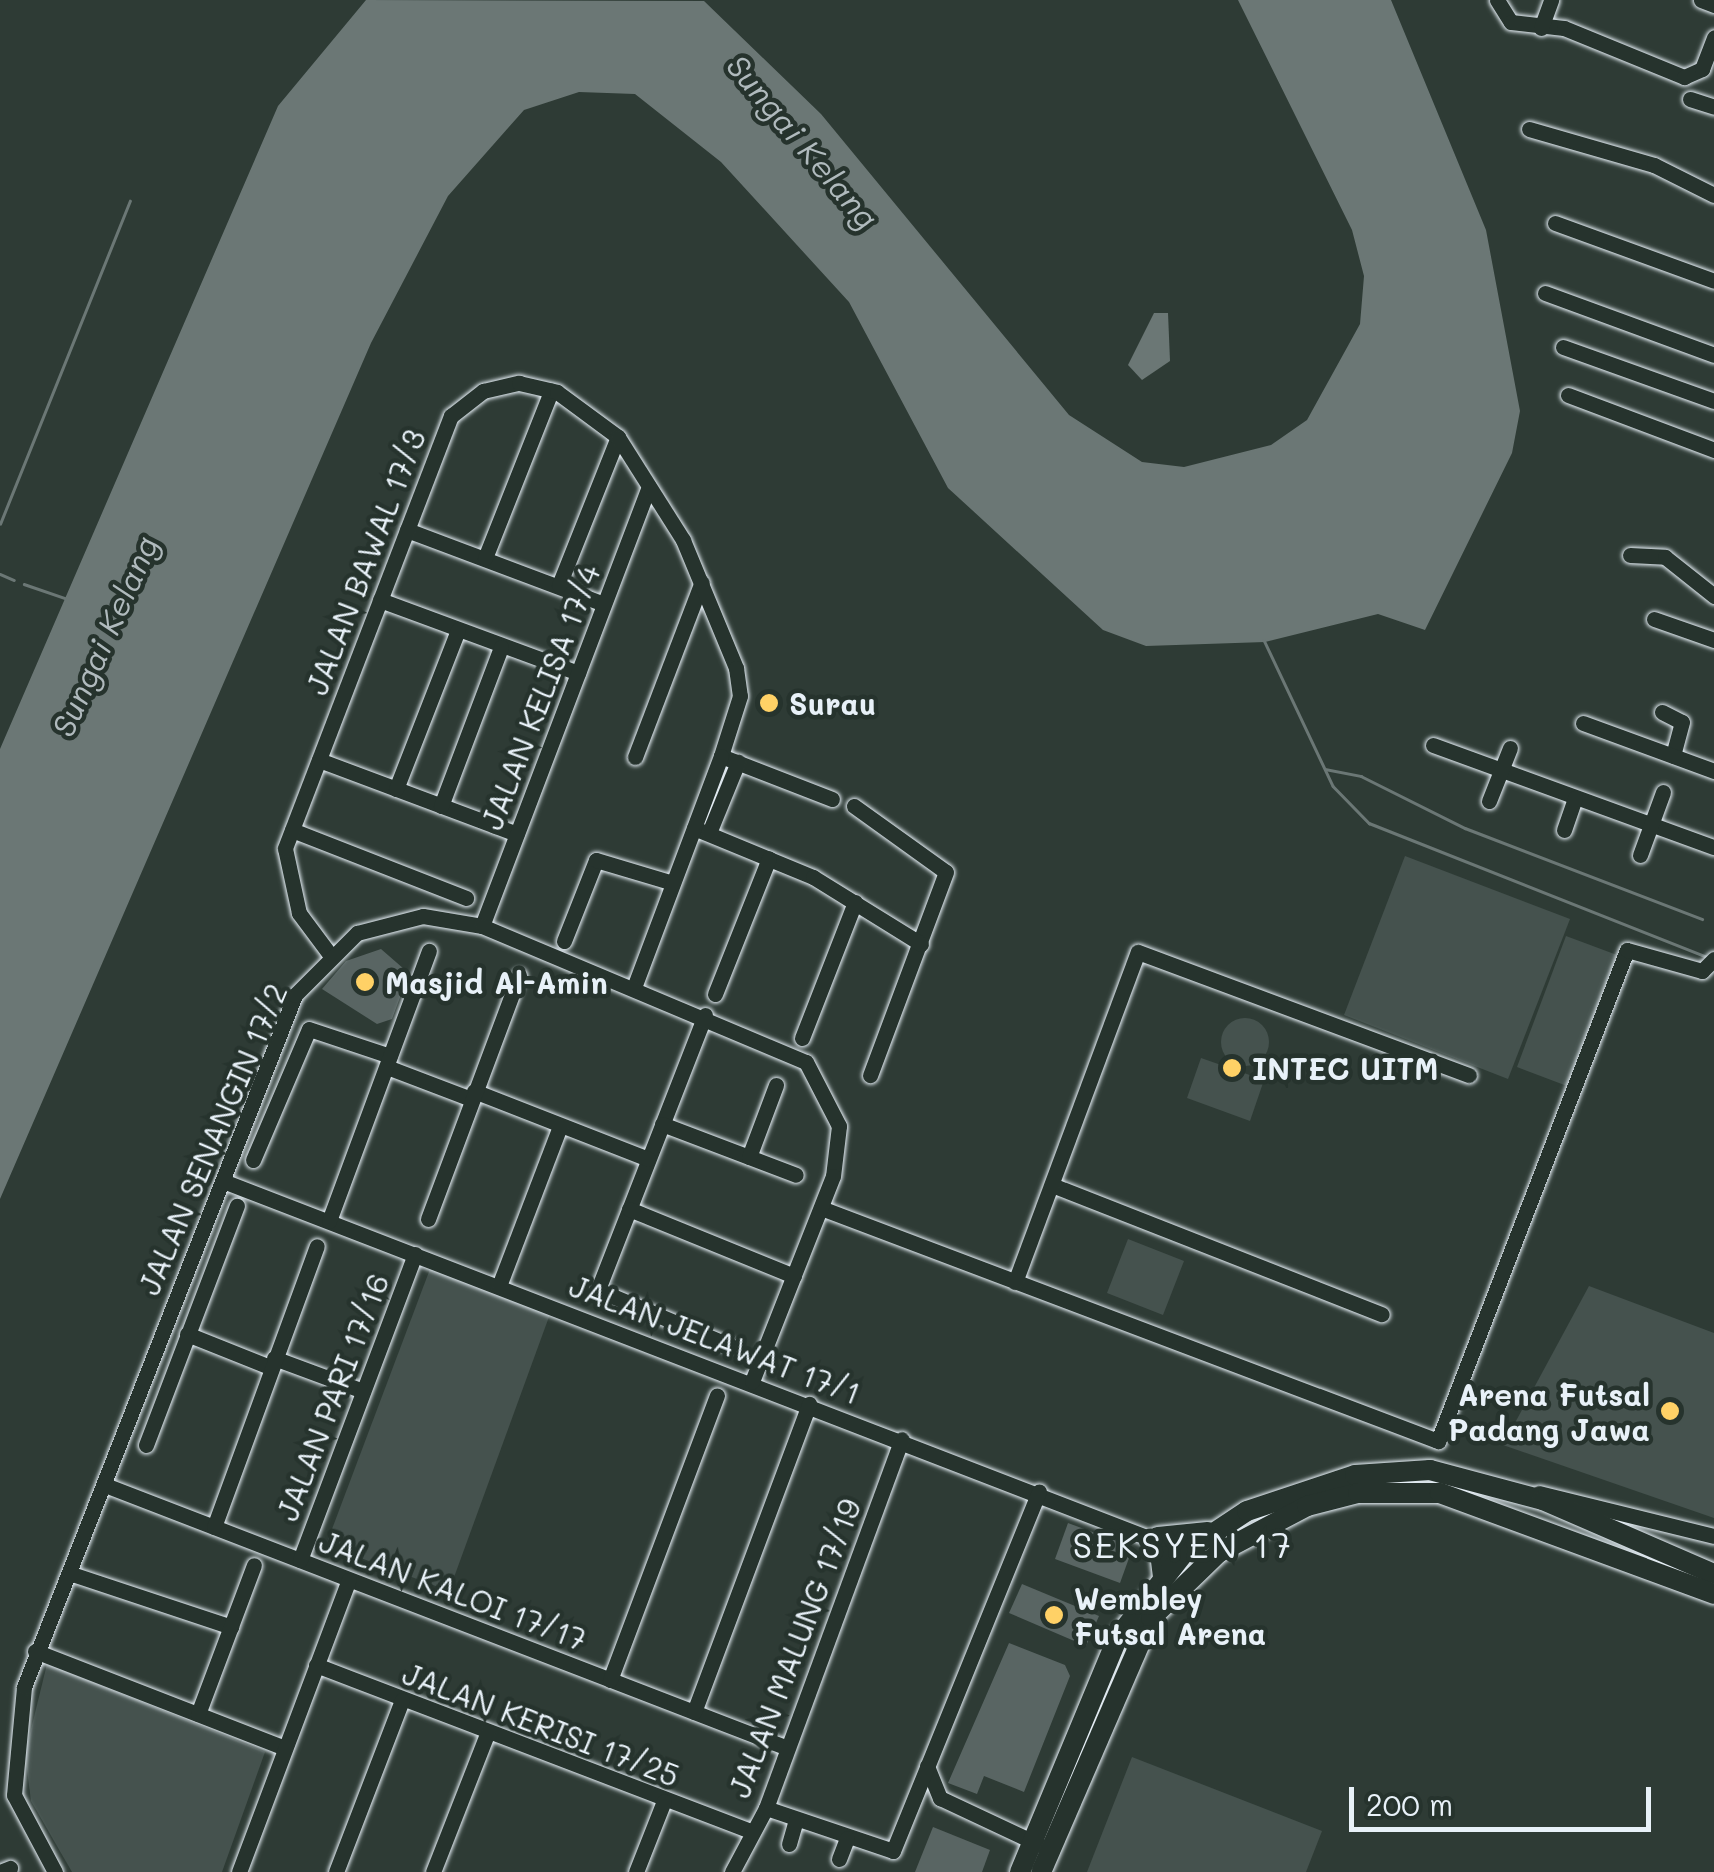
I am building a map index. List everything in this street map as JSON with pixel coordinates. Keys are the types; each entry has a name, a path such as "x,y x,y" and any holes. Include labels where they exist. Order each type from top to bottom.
{"main road":[{"path":"1163,1577 1158,1537 1208,1532 1355,1475 1430,1470 1517,1492 1714,1574"},
{"path":"1491,1484 1514,1515"},
{"path":"1020,1872 1041,1845 1135,1642 1218,1553 1273,1520 1358,1493 1440,1492 1514,1515 1714,1594"},
{"path":"1041,1872 1039,1820 1118,1637 1163,1577 1208,1532"},
{"path":"1185,1552 1218,1553"}],"street":[{"path":"1498,0 1504,19 1541,28 1564,28 1684,77 1708,72 1714,37"},
{"path":"1541,28 1551,0"},
{"path":"1702,0 1714,5"},
{"path":"1690,98 1714,107"},
{"path":"1529,129 1654,165 1714,195"},
{"path":"1555,222 1714,281"},
{"path":"1545,292 1714,355"},
{"path":"1563,347 1714,401"},
{"name":"JALAN BAWAL 17/3","path":"330,956 286,882 292,830 451,416 482,391 519,382 551,391 618,437 702,582 740,696 702,831 673,883 635,985"},
{"path":"485,558 551,391"},
{"path":"1568,395 1714,450"},
{"path":"558,586 618,437"},
{"name":"JALAN KELISA 17/4","path":"482,926 649,487"},
{"path":"407,530 604,604"},
{"path":"1630,555 1665,557 1714,596"},
{"path":"634,756 702,582"},
{"path":"380,600 578,673"},
{"path":"1654,619 1714,640"},
{"path":"396,789 458,630"},
{"path":"441,806 500,646"},
{"path":"1662,712 1682,722 1673,756"},
{"path":"1582,723 1714,770"},
{"path":"1433,746 1714,847"},
{"path":"1489,802 1510,748"},
{"path":"721,756 832,799"},
{"path":"319,760 516,834"},
{"path":"738,762 702,831 769,858 855,902 921,944"},
{"path":"1640,855 1662,792"},
{"path":"1564,830 1575,798"},
{"path":"854,806 946,872 870,1075"},
{"path":"292,830 466,898"},
{"path":"715,994 769,858"},
{"path":"564,941 596,860 673,883"},
{"path":"802,1038 855,902"},
{"name":"JALAN SENANGIN 17/2","path":"54,1872 7,1797 7,1738 36,1651 295,995 357,933 402,919 482,926 785,1047 821,1079 839,1126 821,1208 752,1382"},
{"path":"821,1208 1438,1441 1626,950 1702,971 1713,961"},
{"path":"329,1221 429,952"},
{"path":"1015,1282 1138,952 1469,1075"},
{"path":"428,1218 519,975"},
{"path":"705,1015 629,1209 601,1298 731,1346"},
{"path":"253,1160 309,1029 472,1095 648,1159"},
{"path":"748,1157 776,1085"},
{"path":"662,1124 796,1175"},
{"path":"500,1286 560,1126"},
{"name":"JALAN JELAWAT 17/1","path":"223,1180 1158,1537 1185,1552"},
{"path":"1052,1185 1382,1314"},
{"path":"146,1445 237,1206"},
{"path":"629,1209 794,1276"},
{"path":"214,1527 317,1246"},
{"name":"JALAN PARI 17/16","path":"300,1560 416,1254"},
{"path":"187,1334 362,1391"},
{"path":"610,1680 717,1395"},
{"path":"694,1712 809,1404"},
{"name":"JALAN MALUNG 17/19","path":"732,1872 749,1830 766,1808 782,1746 902,1439"},
{"name":"JALAN KALOI 17/17","path":"104,1486 782,1746"},
{"path":"766,1808 889,1853 1039,1491"},
{"path":"1517,1492 1608,1503 1714,1536"},
{"path":"1592,1522 1608,1503"},
{"path":"198,1714 254,1564"},
{"path":"69,1573 231,1627"},
{"path":"239,1872 349,1580"},
{"path":"36,1651 285,1748"},
{"name":"JALAN KERISI 17/25","path":"316,1665 664,1801 749,1830"},
{"path":"336,1872 402,1700"},
{"path":"434,1872 488,1732"},
{"path":"927,1766 940,1798 1007,1824 1041,1845"},
{"path":"904,1823 940,1798"},
{"path":"636,1872 664,1801"},
{"path":"790,1844 796,1819"},
{"path":"1007,1824 1039,1820"},
{"path":"839,1859 847,1838"}],"shaded area":[{"path":"1405,856 1570,919 1508,1079 1344,1015"},
{"path":"1566,936 1617,955 1567,1086 1517,1067"},
{"path":"1245,1018 1262,1025 1269,1042 1262,1059 1245,1066 1228,1059 1221,1042 1228,1025"},
{"path":"1201,1058 1264,1080 1250,1121 1187,1098"},
{"path":"1128,1239 1184,1261 1163,1315 1107,1293"},
{"path":"430,1269 550,1314 449,1591 326,1545"},
{"path":"1589,1286 1714,1333 1714,1518 1503,1445"},
{"path":"47,1664 265,1752 222,1872 72,1872 31,1801 25,1754"},
{"path":"1132,1757 1322,1831 1306,1872 1087,1872"}],"water":[{"name":"Sungai Kelang","path":"366,0 704,1 821,114 1069,415 1142,462 1184,467 1271,445 1307,420 1360,324 1364,276 1352,230 1238,0 1391,0 1486,230 1520,411 1512,453 1425,630 1378,614 1265,642 1146,646 1103,630 948,488 849,302 721,162 635,94 579,92 524,110 448,196 371,343 0,1199 0,749 278,106"},
{"path":"1154,313 1168,313 1170,361 1142,380 1128,365"}],"building":[{"name":"Masjid Al-Amin","path":"381,949 404,969 397,977 405,984 392,1019 377,1024 322,989 346,961"},
{"path":"1068,1523 1133,1547 1120,1583 1055,1559"},
{"name":"Wembley Futsal Arena","path":"1022,1584 1099,1616 1086,1646 1009,1613"},
{"path":"1009,1643 1065,1665 1070,1676 1024,1792 984,1776 977,1794 948,1783"},
{"path":"933,1827 990,1850 982,1872 915,1872"}],"waterway":[{"path":"0,524 130,201"},
{"path":"0,574 14,580"},
{"path":"24,584 65,598"},
{"path":"1264,640 1333,786 1369,823 1708,957"},
{"path":"1325,769 1361,776 1465,828 1702,919"}],"place":[{"name":"Surau","path":"769,703"},
{"name":"Masjid Al-Amin","path":"365,982"},
{"name":"INTEC UITM","path":"1232,1068"},
{"name":"Arena Futsal Padang Jawa","path":"1670,1411"},
{"name":"Wembley Futsal Arena","path":"1054,1615"}],"district":[{"name":"SEKSYEN 17","path":"1183,1544"}]}
